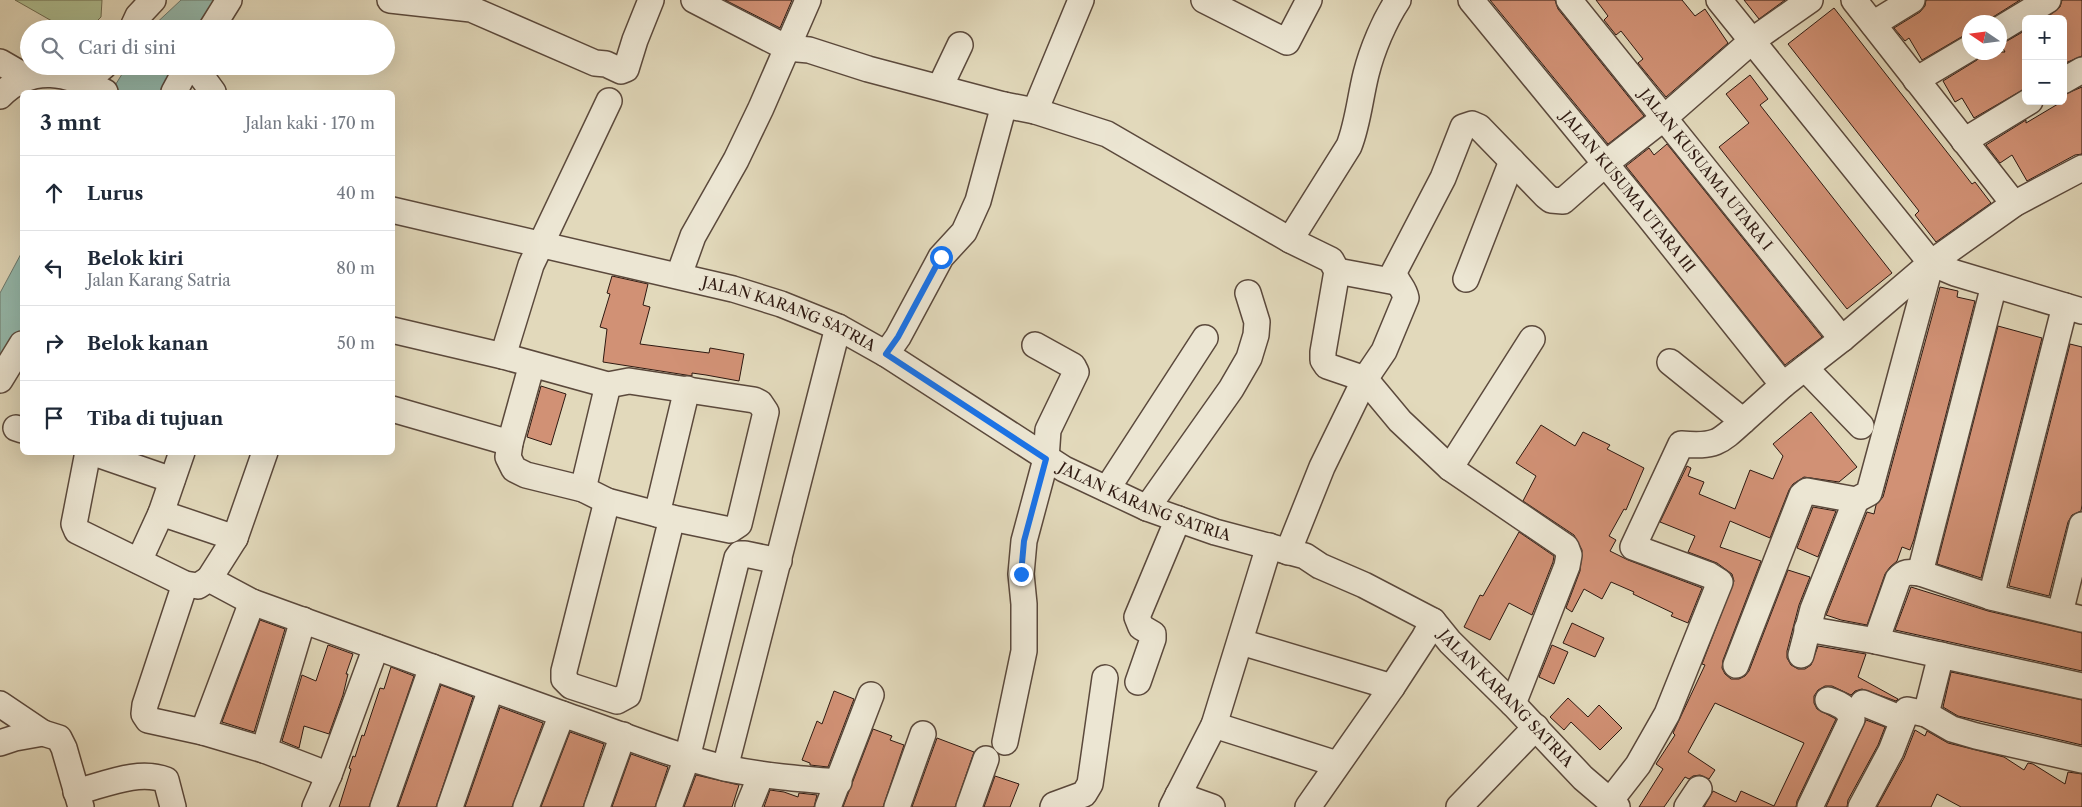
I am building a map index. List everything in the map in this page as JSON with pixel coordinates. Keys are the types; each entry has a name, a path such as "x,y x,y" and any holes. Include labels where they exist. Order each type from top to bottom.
{"street":[{"path":"217,20 229,0"},
{"path":"390,0 471,9 595,63 606,64 621,71 626,69 635,40 652,0"},
{"path":"694,0 788,48 809,50 868,69 1004,105 1035,111 1107,134 1290,240 1331,260 1337,271 1323,352 1323,360 1327,366 1365,379 1400,421 1450,468 1566,547 1569,555 1567,566 1513,704"},
{"path":"679,276 693,236 736,160 808,0"},
{"path":"1035,111 1081,0"},
{"path":"1207,1 1287,42 1309,0"},
{"path":"1290,240 1349,146 1354,132 1366,72 1388,17 1398,0"},
{"name":"JALAN KUSUMA UTARA III","path":"1471,0 1606,164 1783,385"},
{"name":"JALAN KUSUAMA UTARA I","path":"1568,0 1842,339"},
{"path":"1719,0 1931,263 1955,273 2074,308 1991,597"},
{"path":"1396,282 1394,272 1443,178 1463,127 1472,124 1479,127 1546,196 1563,201 1664,118 1753,40 1810,0"},
{"path":"1854,0 2014,204"},
{"path":"1873,24 1912,0"},
{"path":"2007,25 2048,0"},
{"path":"940,87 960,44"},
{"path":"1916,80 1962,53"},
{"path":"0,62 20,74"},
{"path":"2067,79 2082,70"},
{"path":"23,75 26,77"},
{"path":"0,96 9,86 26,77 37,75"},
{"path":"47,75 95,87 100,75"},
{"path":"175,90 183,75"},
{"path":"201,75 212,90"},
{"path":"503,356 531,265 609,101"},
{"path":"886,354 898,337 941,257 964,232 978,201 1004,105"},
{"path":"1964,141 2023,105"},
{"path":"1466,279 1512,161"},
{"path":"1613,804 1667,714 1720,582 1709,575 1633,547 1681,444 1703,446 1720,441 1783,385 1842,339 1931,263 2014,204 2082,168"},
{"name":"JALAN KARANG SATRIA","path":"395,211 733,289 781,304 838,327 886,354 1046,459 1147,508 1178,520 1305,556 1320,566 1364,585 1433,621 1450,642 1536,727 1583,778 1600,790 1613,804"},
{"path":"1736,665 1802,495 1807,491 1856,500 1864,497 1871,486 1931,263"},
{"path":"1212,807 1175,801 1214,725 1241,642 1279,549 1365,379 1384,351 1406,298 1405,290 1396,282 1337,271"},
{"path":"1920,573 1994,285"},
{"path":"1147,508 1231,390 1249,358 1256,335 1257,322 1248,293"},
{"path":"725,768 838,327"},
{"path":"395,331 503,356 532,364 608,385 628,381 754,400 760,403 766,412 739,524 730,530 664,516 606,501 583,489 526,475 514,468 508,457 510,443 532,364"},
{"path":"1107,489 1205,338"},
{"path":"1450,468 1532,339"},
{"path":"1005,742 1024,651 1024,604 1021,574 1024,541 1046,459 1048,430 1076,372 1073,366 1035,346"},
{"path":"0,380 20,347"},
{"path":"1670,362 1742,421"},
{"path":"1805,368 1861,426"},
{"path":"583,489 608,385"},
{"path":"606,501 564,671 564,679 571,686 617,701 628,695 687,389"},
{"path":"395,410 510,443"},
{"path":"89,455 75,516 76,529 185,584 198,586 209,579 235,538 264,455"},
{"path":"99,455 172,480"},
{"path":"139,561 161,513 181,455"},
{"path":"1801,655 1806,629 1856,500"},
{"path":"161,513 235,538"},
{"path":"1138,682 1153,634 1141,627 1137,617 1178,520"},
{"path":"1876,641 1898,579 1902,574 1908,572 1920,573 1991,597 2071,616 2082,525"},
{"path":"669,807 687,758 737,558 740,554 744,554 779,561"},
{"path":"209,579 252,602 687,758 761,775 839,782"},
{"path":"185,584 145,706 144,714 148,720 203,732 264,750 329,775"},
{"path":"203,732 252,602"},
{"path":"264,750 303,620"},
{"path":"1308,807 1392,687 1433,621"},
{"path":"1806,629 1876,641 2082,686"},
{"path":"1241,642 1392,687"},
{"path":"316,807 376,647"},
{"path":"1861,807 1891,751 1914,717 1941,655"},
{"path":"383,807 432,667"},
{"path":"1053,807 1084,794 1090,784 1105,678"},
{"path":"450,807 491,689"},
{"path":"828,807 871,695"},
{"path":"1810,807 1852,719 1846,708 1828,700"},
{"path":"1863,703 1968,734 2082,760"},
{"path":"0,704 43,733 59,738 64,748 78,799 144,774 166,780 173,807"},
{"path":"526,807 562,714"},
{"path":"1214,725 1337,764"},
{"path":"1459,807 1536,727"},
{"path":"5,736 43,733"},
{"path":"897,807 923,734"},
{"path":"597,807 623,735"},
{"path":"969,807 986,759"},
{"path":"748,807 761,775"}],"green space":[{"path":"15,0 102,0 101,17 98,20 50,20"}],"water":[{"path":"181,0 222,0 212,20 160,20"},
{"path":"121,75 183,75 175,90 112,90"},
{"path":"20,256 20,347 0,380 0,293"}],"building":[{"path":"725,0 792,0 780,28"},
{"path":"1490,0 1555,0 1558,9 1644,116 1608,144"},
{"path":"1596,0 1682,0 1695,16 1705,9 1728,43 1666,97 1638,63 1643,59 1621,31 1616,35 1604,20 1608,16"},
{"path":"1744,0 1785,0 1759,19"},
{"path":"1926,0 2020,0 1996,15 1962,15 1962,37 1922,60 1909,38 1905,41 1894,28 1920,12 1925,6"},
{"path":"2062,0 2082,0 2082,56 2067,62 2067,15 2050,15 2060,7"},
{"path":"1834,8 1972,184 1975,182 1991,203 1936,242 1915,215 1919,211 1788,44"},
{"path":"2022,32 2022,90 1974,118 1962,98 1955,102 1943,81 1977,60 2007,60 2007,41"},
{"path":"1750,75 1768,99 1760,105 1892,273 1847,309 1719,147 1749,123 1726,94"},
{"path":"2082,87 2082,154 2075,155 2027,181 2012,155 2000,163 1986,145 2026,120 2026,123 2056,105 2067,105 2067,93"},
{"path":"1667,144 1822,337 1785,365 1626,166 1649,148 1654,155"},
{"path":"612,276 648,284 643,305 650,307 640,344 709,353 710,348 744,354 739,381 692,373 692,376 603,362 607,329 600,327 610,294 607,293"},
{"path":"1940,287 1958,291 1957,297 1975,301 1914,539 1910,550 1902,547 1897,561 1885,574 1867,625 1841,620 1826,615 1867,512 1874,514 1876,505 1883,497"},
{"path":"1998,326 2042,338 1981,578 1937,564"},
{"path":"2070,344 2082,347 2082,505 2081,511 2072,515 2068,522 2049,596 2009,586"},
{"path":"541,386 566,394 551,445 527,437"},
{"path":"1811,412 1857,467 1839,482 1804,477 1793,484 1770,538 1730,521 1720,547 1761,561 1723,660 1722,668 1731,679 1739,679 1749,671 1788,570 1810,577 1799,605 1787,651 1787,658 1791,665 1798,669 1805,669 1811,665 1818,646 1866,654 1858,677 1898,699 1896,701 1862,689 1855,691 1851,695 1832,686 1825,686 1818,690 1814,696 1814,703 1817,709 1836,719 1797,801 1796,807 1704,807 1713,791 1736,802 1741,791 1774,806 1804,743 1715,703 1688,752 1715,770 1709,779 1700,775 1689,779 1685,777 1664,807 1639,807 1663,769 1656,764 1675,735 1673,733 1705,665 1702,664 1734,581 1732,574 1717,563 1688,552 1695,536 1660,522 1687,466 1691,468 1688,476 1704,482 1699,494 1735,509 1750,470 1773,479 1783,456 1773,444"},
{"path":"1541,425 1575,446 1583,432 1610,445 1607,449 1644,468 1626,510 1624,509 1609,536 1616,540 1610,551 1628,560 1702,588 1688,623 1671,616 1673,613 1633,594 1634,592 1611,582 1602,599 1584,589 1572,612 1566,608 1580,571 1582,550 1574,535 1523,501 1536,476 1516,463"},
{"path":"1813,507 1836,511 1818,557 1797,548"},
{"path":"1519,532 1554,556 1553,562 1532,615 1509,603 1490,640 1464,627 1480,595 1483,596"},
{"path":"1911,587 1988,611 2082,633 2082,671 1895,630"},
{"path":"260,620 285,629 254,732 222,722"},
{"path":"1572,623 1604,638 1595,657 1563,643"},
{"path":"328,645 353,654 346,674 348,674 343,695 329,734 304,726 299,748 282,741 302,675 316,681"},
{"path":"1552,645 1568,652 1554,684 1539,677"},
{"path":"391,667 414,676 369,807 339,807 351,769 349,768 353,756 355,757 362,735 364,736 380,688 384,689"},
{"path":"1951,672 2082,700 2082,745 1958,716 1943,707"},
{"path":"441,685 473,697 436,807 398,807"},
{"path":"834,691 854,699 828,767 810,765 810,763 802,760 817,721 822,724"},
{"path":"1568,698 1588,717 1599,705 1622,728 1600,750 1571,722 1564,730 1550,717"},
{"path":"500,707 543,723 512,807 465,807"},
{"path":"1866,720 1885,727 1878,745 1848,800 1847,807 1826,807"},
{"path":"873,729 892,736 890,740 904,745 883,807 843,807"},
{"path":"1915,730 1925,736 1927,731 1948,743 2004,757 2024,770 2028,763 2033,764 2065,784 2068,772 2082,774 2082,807 1961,807 1937,794 1931,807 1877,807 1904,758"},
{"path":"570,732 604,744 583,807 541,807"},
{"path":"937,738 974,752 955,807 912,807"},
{"path":"631,754 668,767 655,807 612,807"},
{"path":"696,775 739,785 732,807 684,807"},
{"path":"995,776 1019,784 1010,807 984,807"},
{"path":"770,790 798,797 799,793 817,795 814,807 764,807"}],"route":[{"path":"941,257 898,337 886,354 1046,459 1024,541 1021,574"}]}
